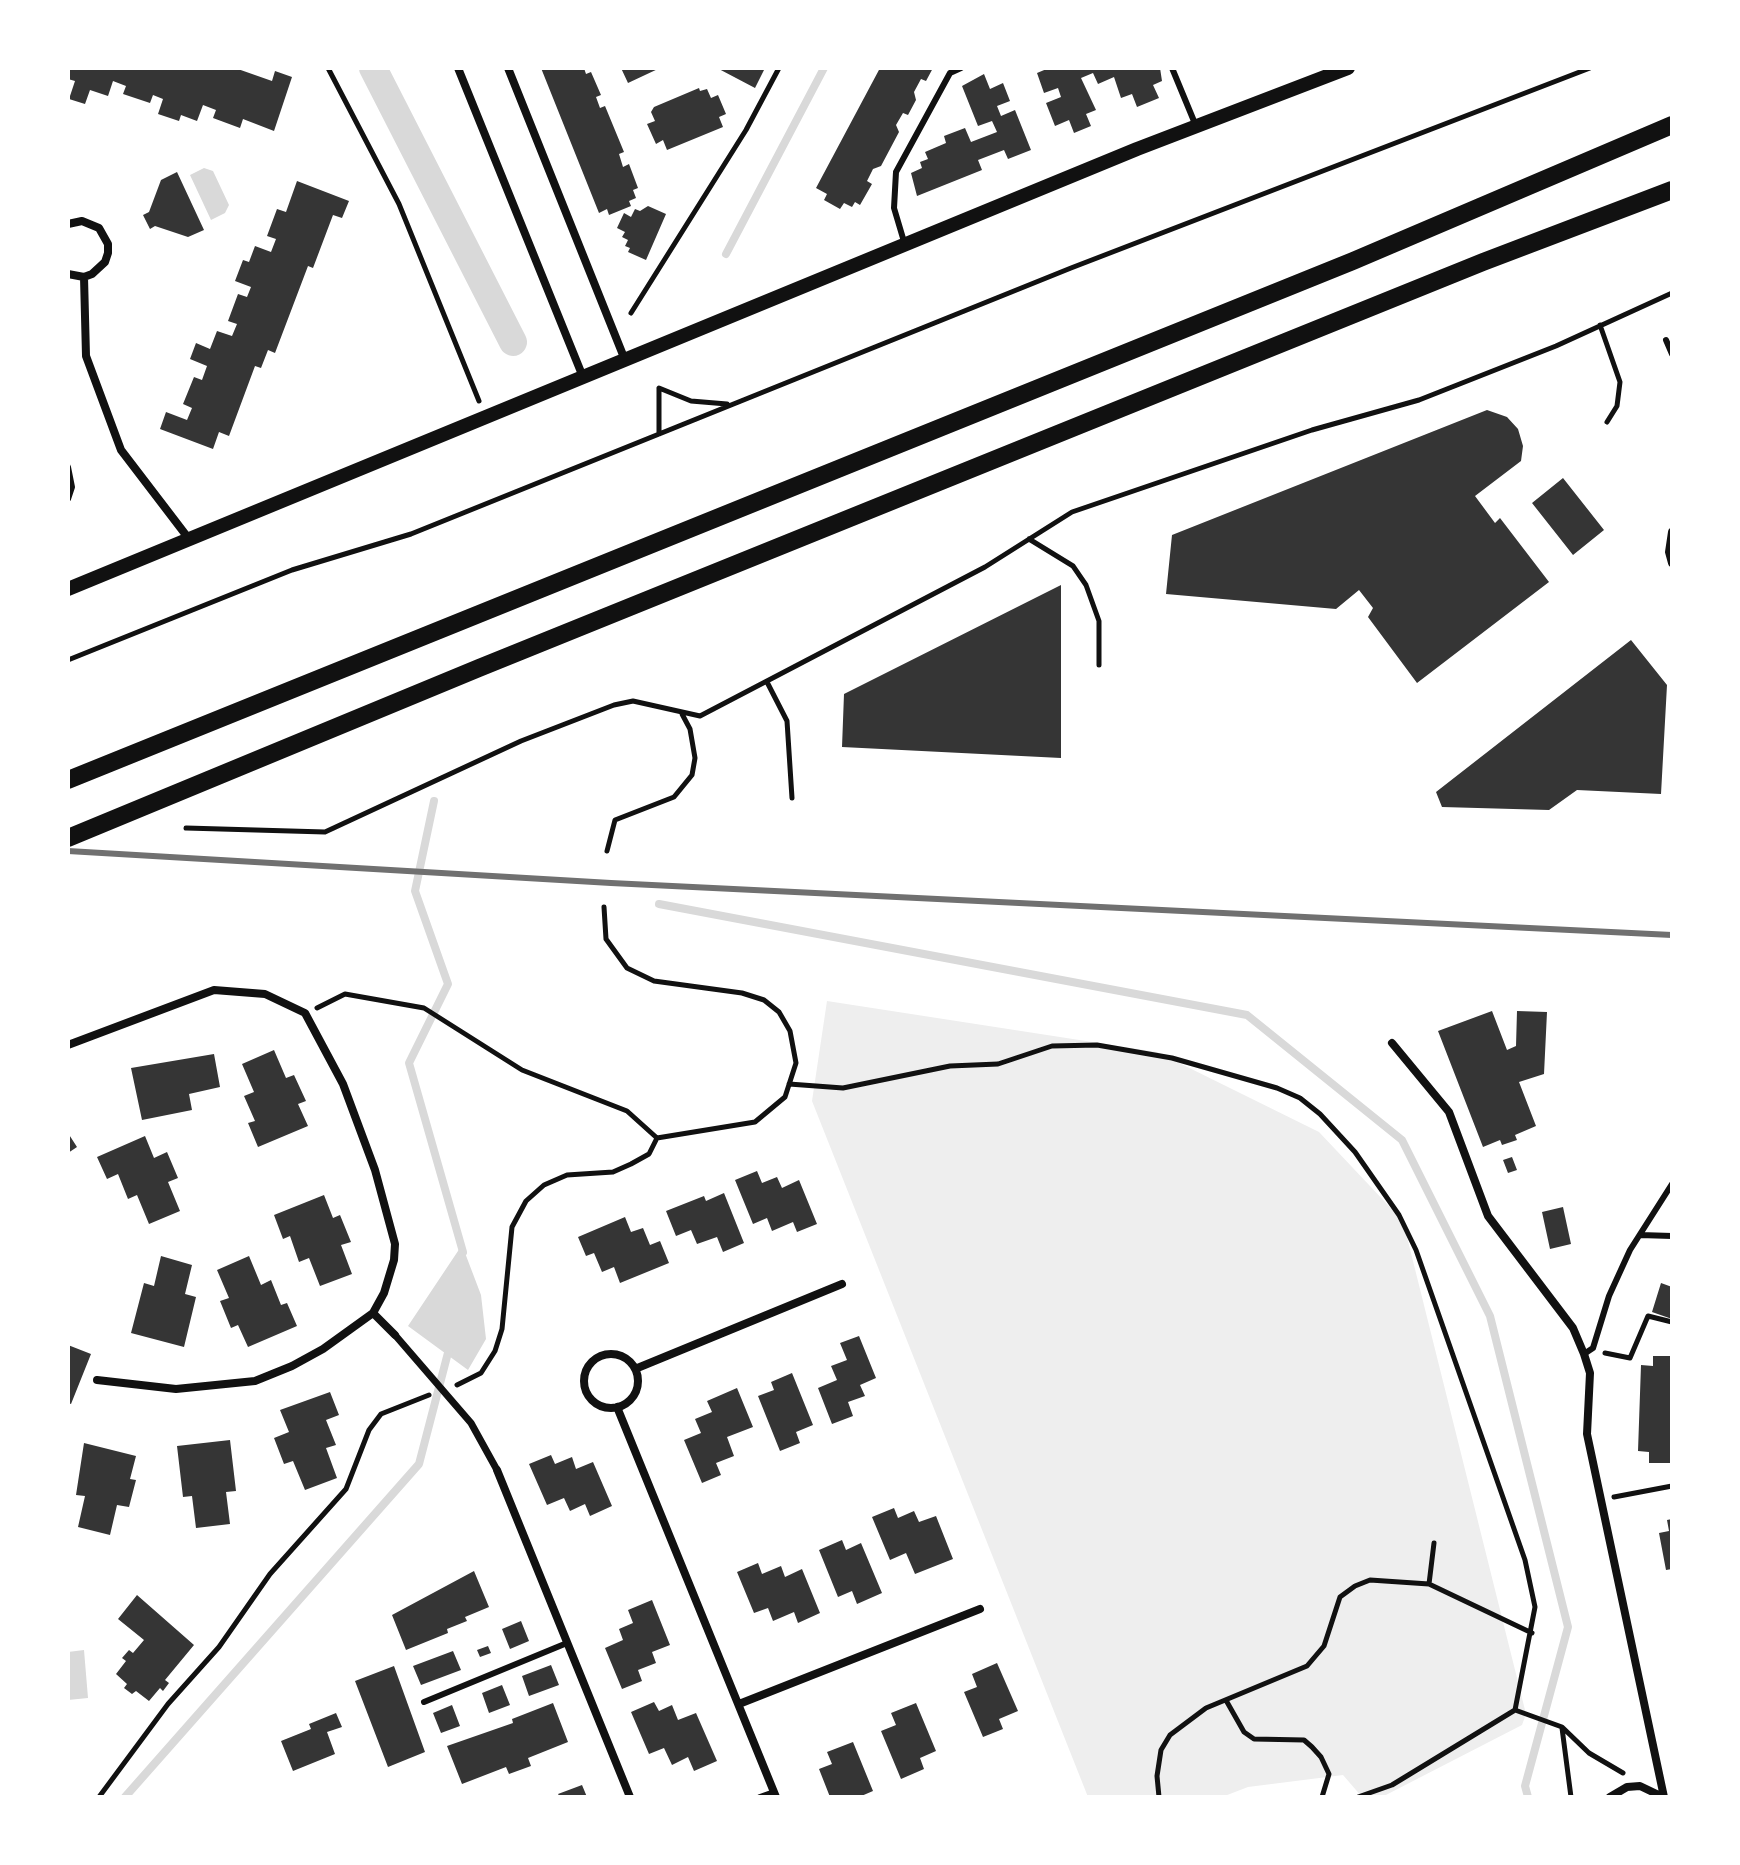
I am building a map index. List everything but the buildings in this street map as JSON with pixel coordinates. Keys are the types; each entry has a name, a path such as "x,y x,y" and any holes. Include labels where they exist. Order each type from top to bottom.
{"highway":[{"path":"68,780 1353,261 1672,125"},
{"path":"68,838 191,785 1483,262 1672,190"}],"street":[{"path":"458,68 583,377"},
{"path":"508,68 625,360"},
{"path":"68,589 1196,126 1348,68"},
{"path":"68,224 91,224 99,228 108,244 105,262 92,274 84,277 68,274"},
{"path":"84,277 86,356 121,450 189,540"},
{"path":"1672,532 1669,552 1672,563"},
{"path":"68,1045 214,990 265,994 305,1013 348,1099 375,1170 395,1244 388,1282 373,1313 323,1349 255,1381 176,1389 97,1380"},
{"path":"1392,1043 1449,1112 1488,1216 1573,1328 1584,1354 1590,1373 1587,1434 1664,1797"},
{"path":"635,1369 842,1284"},
{"path":"373,1313 471,1423 497,1470 630,1797"},
{"path":"614,1353 630,1361 635,1369 637,1387 634,1395 617,1407 603,1406 589,1396 586,1371 596,1358 614,1353"},
{"path":"617,1407 775,1794"},
{"path":"739,1704 980,1609"},
{"path":"1610,1797 1627,1787 1640,1786 1664,1797 1672,1795"}],"lane":[{"path":"905,245 894,208 896,172 950,73 961,68"},
{"path":"1172,68 1196,126"},
{"path":"1666,340 1672,354"},
{"path":"68,467 72,487 68,499"},
{"path":"1584,1354 1593,1348 1609,1296 1640,1235 1672,1184"},
{"path":"1640,1235 1672,1236"},
{"path":"424,1702 567,1643"},
{"path":"760,1797 775,1794"}],"path":[{"path":"328,68 399,204 478,392"},
{"path":"631,313 746,130 779,68"},
{"path":"68,660 292,570 411,534 1071,268 1590,68"},
{"path":"186,828 325,832 521,741 614,705 633,701 700,716 985,567 1072,512 1312,430 1392,409 1556,346 1672,293"},
{"path":"1600,325 1620,382 1617,406 1607,422"},
{"path":"659,434 659,388 691,401 733,404"},
{"path":"1028,539 1073,566 1086,585 1099,621 1099,665"},
{"path":"767,682 787,721 792,798"},
{"path":"607,851 615,820 674,797 692,775 695,758 690,729 681,713"},
{"path":"604,907 606,939 627,968 654,981 742,993 764,1000 779,1012 790,1031 796,1063 785,1097 755,1122 657,1138"},
{"path":"305,1013 345,994 424,1008 522,1070 627,1111 657,1138"},
{"path":"789,1084 843,1088 950,1066 998,1064 1052,1046 1097,1045 1172,1058 1277,1088 1300,1098 1338,1131 1355,1152 1399,1215 1416,1250 1525,1560 1535,1607 1515,1710 1392,1785 1358,1797"},
{"path":"495,1351 502,1329 512,1227 526,1201 544,1185 567,1175 613,1172 631,1164 649,1154 657,1138"},
{"path":"1593,1348 1630,1358 1648,1316 1672,1322"},
{"path":"99,1797 168,1704 219,1647 270,1574 346,1489 369,1430 381,1414"},
{"path":"1601,1500 1672,1486"},
{"path":"1429,1584 1434,1543"},
{"path":"1159,1797 1157,1776 1161,1750 1170,1735 1206,1708 1227,1702 1307,1666 1324,1646 1335,1608 1347,1591 1370,1580 1429,1584 1532,1633"},
{"path":"1227,1702 1244,1732 1254,1739 1304,1740 1312,1747 1329,1774 1322,1797"},
{"path":"1515,1710 1562,1727 1589,1753 1623,1773"},
{"path":"1562,1727 1571,1797"}],"shaded area":[{"path":"204,168 213,171 229,205 225,213 211,220 190,175"},
{"path":"827,1001 1157,1052 1319,1132 1403,1221 1526,1714 1522,1725 1382,1797 1362,1797 1343,1775 1248,1787 1222,1797 1088,1797 812,1101"},
{"path":"462,1245 481,1295 486,1339 468,1370 408,1326"},
{"path":"84,1650 88,1698 68,1700 68,1652"}],"waterway":[{"path":"373,68 513,342"},
{"path":"726,254 824,68"},
{"path":"434,801 415,891 448,984 409,1063 463,1252"},
{"path":"659,904 1247,1015 1402,1140 1490,1316 1568,1627 1525,1786 1528,1797"},
{"path":"125,1797 419,1464 450,1345"}],"railway":[{"path":"68,851 611,883 1672,935"}]}
